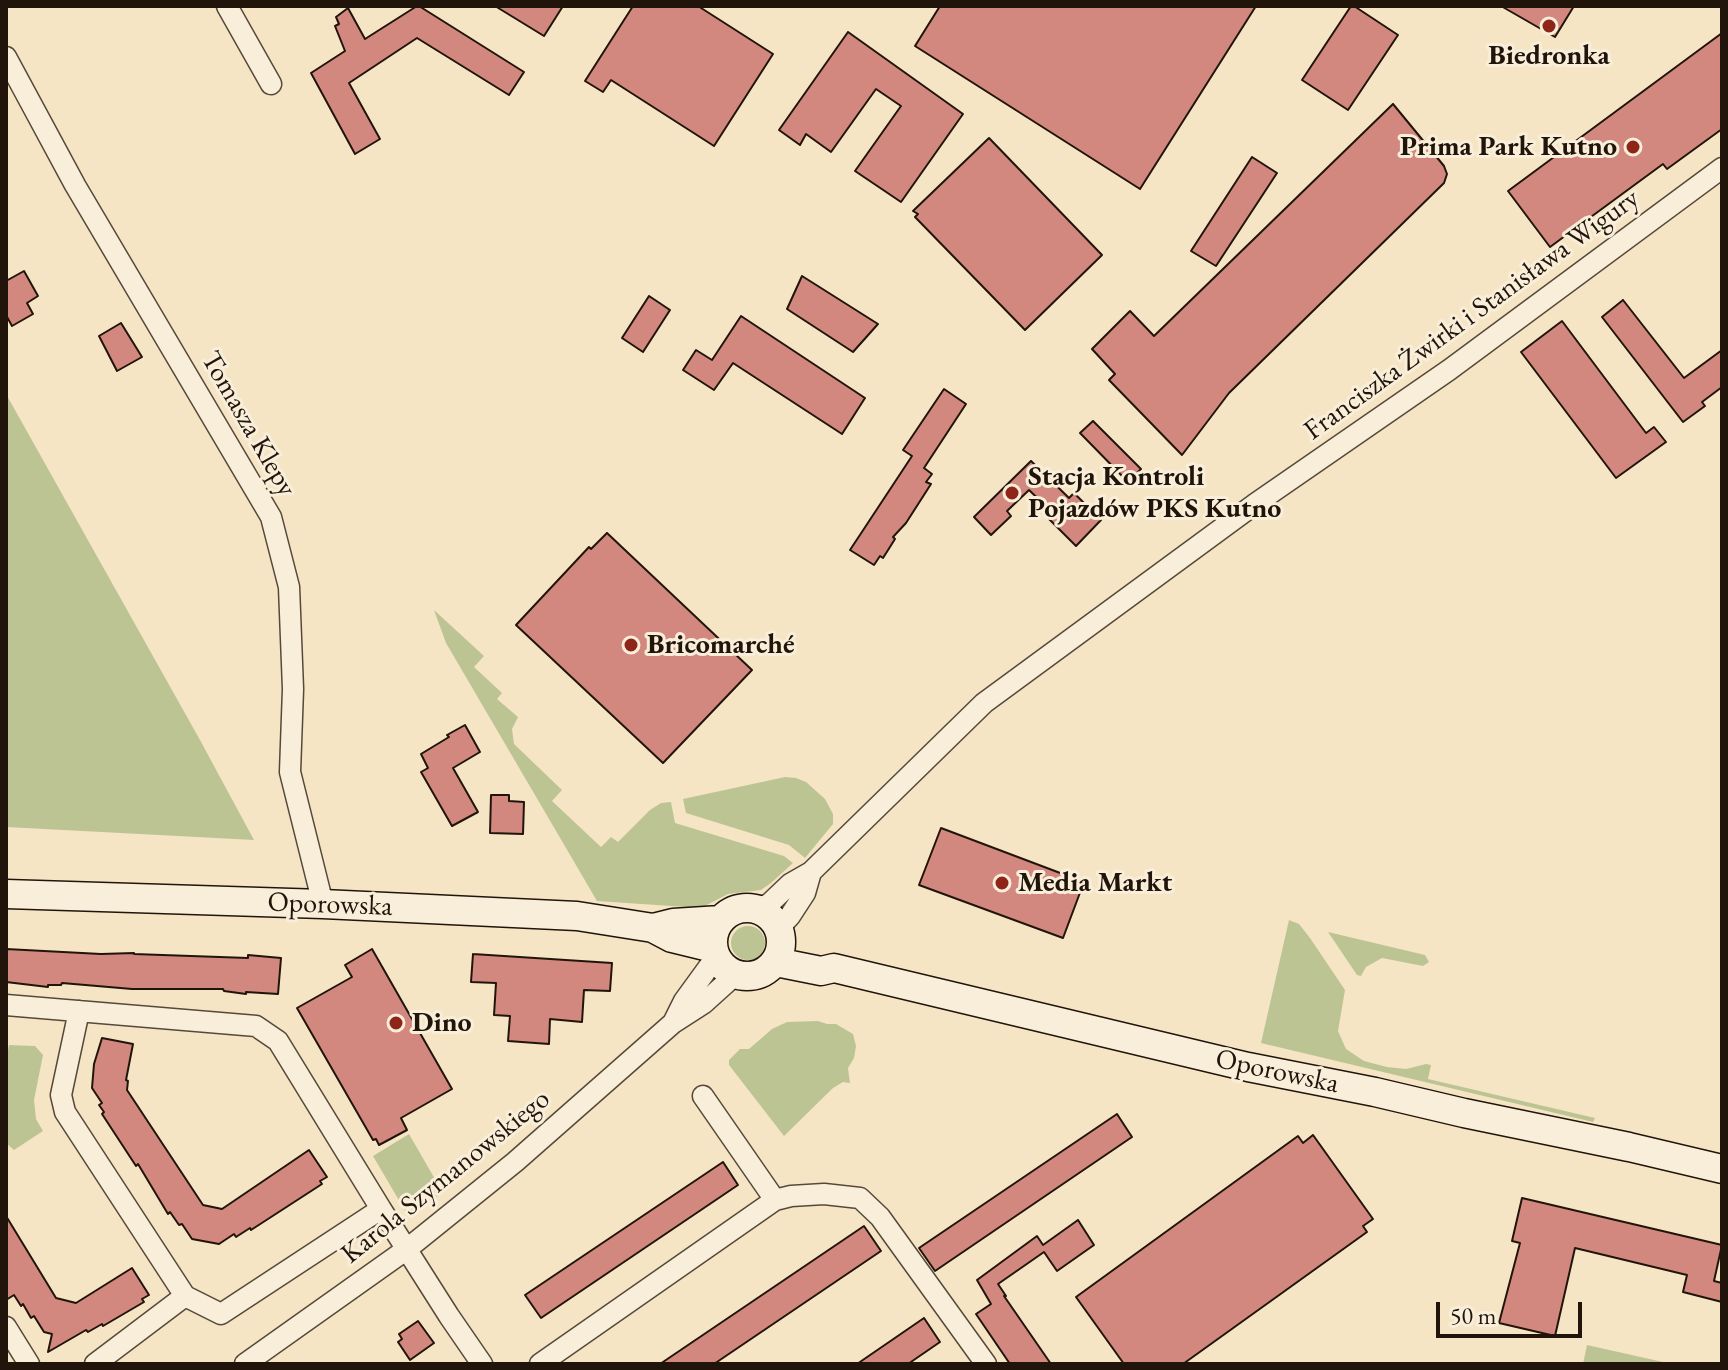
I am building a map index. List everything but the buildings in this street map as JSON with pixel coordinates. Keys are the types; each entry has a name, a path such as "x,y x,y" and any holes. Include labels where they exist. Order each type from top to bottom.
{"street":[{"path":"227,6 271,84"},
{"name":"Tomasza Klepy","path":"6,57 75,185 271,517 289,587 293,689 290,772 323,904"},
{"name":"Franciszka Żwirki i Stanisława Wigury","path":"774,934 805,893 811,872 984,703 1255,504 1449,370 1722,168"},
{"name":"Oporowska","path":"6,894 577,916 653,928 721,960"},
{"path":"738,909 774,934 761,974 748,977 721,960 714,933 726,915 738,909"},
{"name":"Oporowska","path":"653,928 673,923 721,920"},
{"name":"Oporowska","path":"774,934 821,971 834,968 1248,1067 1722,1169"},
{"name":"Karola Szymanowskiego","path":"245,1364 407,1249 515,1162 673,1023 704,1003 721,960"},
{"path":"6,1005 256,1026 278,1041 381,1209 482,1364"},
{"path":"79,1011 61,1095 65,1112 185,1296 221,1314 381,1209"},
{"path":"703,1096 775,1200"},
{"path":"540,1364 775,1200 824,1194 860,1198 880,1217 986,1364"},
{"path":"95,1364 185,1296"},
{"path":"6,1327 29,1364"}],"green space":[{"path":"6,394 200,740 254,840 6,827"},
{"path":"434,610 484,656 474,667 502,693 497,699 518,717 512,729 514,744 562,790 552,801 601,847 611,837 618,842 650,810 661,803 671,802 675,823 784,856 793,863 761,890 728,894 701,908 597,901 446,643"},
{"path":"785,777 806,782 825,799 833,814 833,824 805,858 789,845 686,813 683,799"},
{"path":"1289,920 1299,924 1345,990 1338,1031 1346,1049 1364,1061 1406,1069 1431,1065 1428,1079 1595,1118 1593,1122 1261,1043"},
{"path":"748,926 760,931 765,943 760,955 748,960 736,955 731,943 736,931"},
{"path":"1328,932 1425,955 1429,962 1423,966 1382,958 1366,967 1361,976 1357,975"},
{"path":"787,1022 836,1024 853,1034 856,1046 848,1068 850,1083 843,1082 833,1088 784,1136 729,1065 729,1060 740,1049 749,1049 772,1029"},
{"path":"9,1045 35,1046 43,1055 34,1100 36,1119 43,1131 14,1150 6,1143 6,1061"},
{"path":"409,1134 443,1193 407,1214 373,1156"},
{"path":"1587,1345 1672,1364 1583,1364"}],"place":[{"name":"Biedronka","path":"1549,26"},
{"name":"Prima Park Kutno","path":"1633,147"},
{"name":"Stacja Kontroli Pojazdów PKS Kutno","path":"1012,493"},
{"name":"Bricomarché","path":"631,645"},
{"name":"Media Markt","path":"1002,883"},
{"name":"Dino","path":"396,1023"}]}
